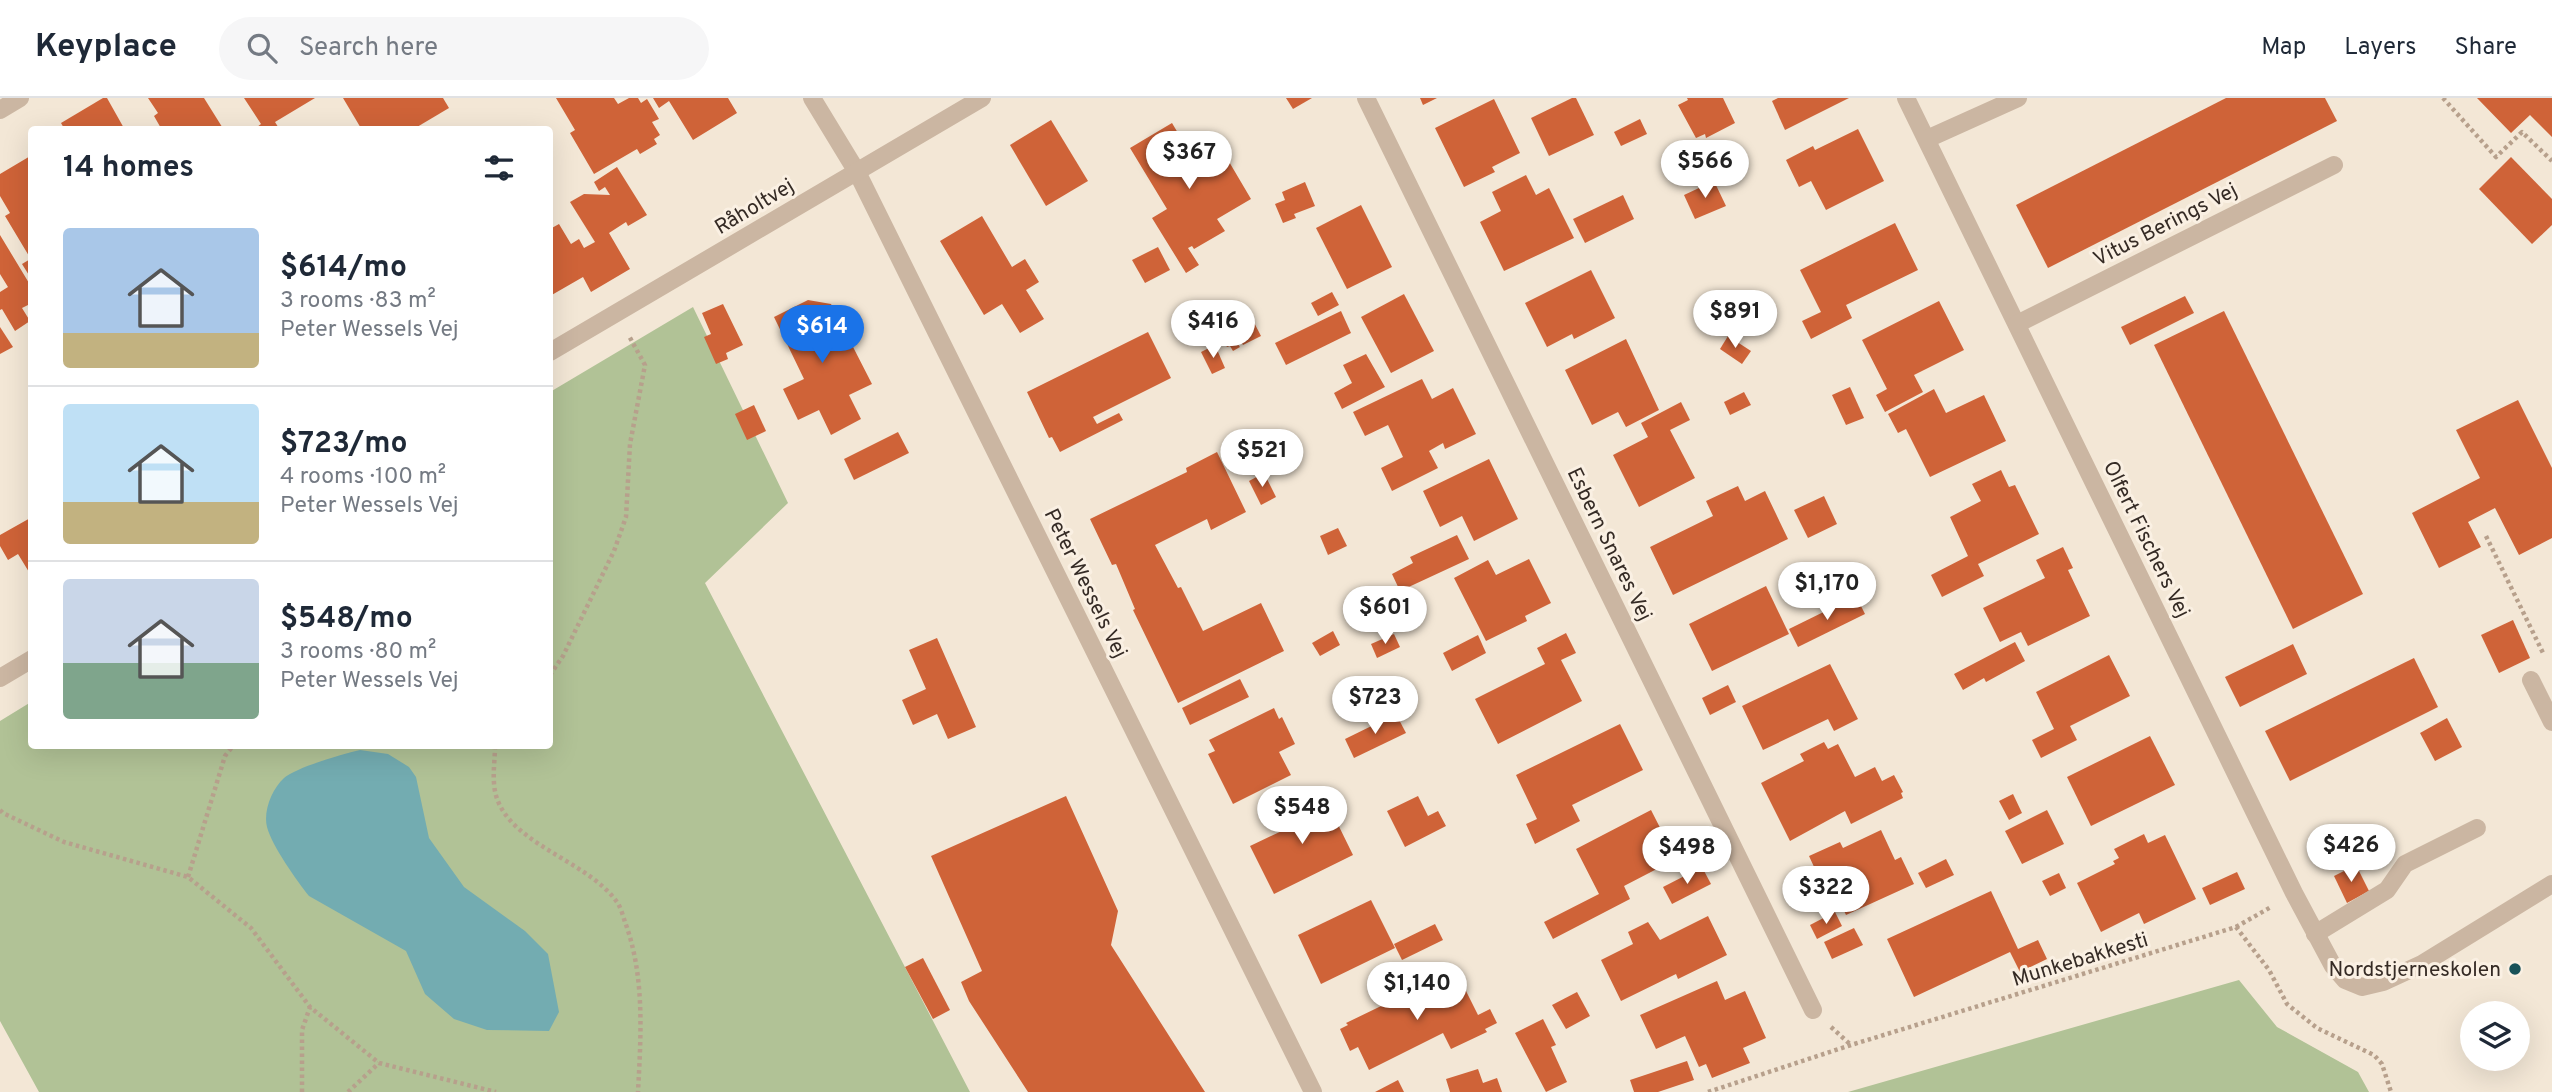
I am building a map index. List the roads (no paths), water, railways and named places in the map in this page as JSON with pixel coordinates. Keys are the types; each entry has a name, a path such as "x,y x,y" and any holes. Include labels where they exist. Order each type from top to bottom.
{"street":[{"path":"0,110 20,98"},
{"name":"Peter Wessels Vej","path":"812,98 857,172 1313,1092"},
{"name":"Råholtvej","path":"553,350 982,98"},
{"name":"Esbern Snares Vej","path":"1366,98 1813,1010"},
{"name":"Olfert Fischers Vej","path":"1906,98 2294,893 2333,966 2345,980 2362,987 2383,982 2422,964 2552,884"},
{"path":"1927,139 2018,98"},
{"name":"Vitus Berings Vej","path":"2017,324 2334,165"},
{"path":"0,678 28,661"},
{"path":"2532,680 2552,722"},
{"path":"2315,934 2387,890 2405,864 2477,828"}],"water":[{"path":"360,750 388,754 409,767 416,777 429,838 464,887 525,931 548,954 559,1012 549,1031 487,1030 454,1019 425,994 406,951 309,896 292,873 267,827 267,807 272,794 290,774 321,761"}],"place":[{"name":"Nordstjerneskolen","path":"2515,969"}]}
